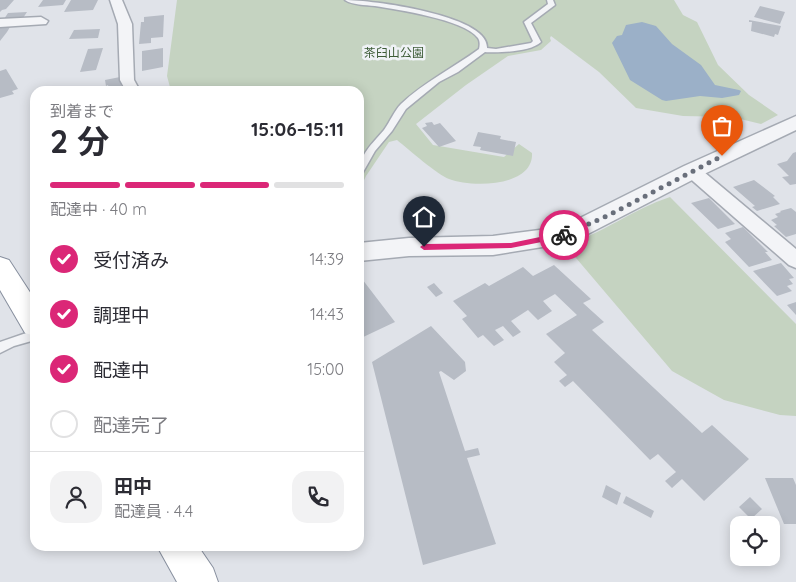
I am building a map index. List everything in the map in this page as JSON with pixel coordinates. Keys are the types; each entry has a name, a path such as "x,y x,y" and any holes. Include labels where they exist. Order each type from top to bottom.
{"highway":[{"path":"0,267 30,316"},
{"path":"179,551 199,582"}],"street":[{"path":"116,0 125,24 127,80 130,86"},
{"path":"0,23 41,21"},
{"path":"364,252 406,248 511,246 558,237 609,215 692,171 796,122"},
{"path":"692,171 796,260"}],"lane":[{"path":"348,0 402,8 462,25 479,34 484,43 484,50"},
{"path":"364,163 371,150 389,129 403,107 425,88 484,50 496,51 533,45 536,42 535,36 527,22 552,5 550,0"},
{"path":"1,346 30,337"}],"green space":[{"name":"茶臼山公園","path":"177,0 674,0 683,15 697,22 718,65 749,95 778,115 761,124 732,117 683,116 636,108 599,72 551,36 551,41 541,50 508,56 466,85 416,124 433,145 504,157 519,144 532,153 530,164 523,173 513,179 486,184 459,182 449,179 438,172 397,140 389,142 364,180 364,86 170,86 167,76"},
{"path":"670,197 796,324 796,416 780,415 724,400 672,371 565,245 592,235 643,208"}],"water":[{"path":"642,22 656,26 672,44 701,65 715,85 739,90 741,91 739,95 722,98 700,96 666,101 630,80 612,43 617,36 622,35 626,25"}],"building":[{"path":"0,0 14,0 6,9 0,12"},
{"path":"43,0 66,0 63,5 38,7"},
{"path":"71,0 98,0 93,10 64,12"},
{"path":"760,6 785,12 780,24 754,17"},
{"path":"27,12 23,18 4,19 8,13"},
{"path":"164,15 163,37 151,38 151,43 139,44 141,22 144,22 144,17"},
{"path":"749,20 781,26 778,35 775,34 774,37 751,31 752,22 749,22"},
{"path":"10,27 7,32 0,41 0,28"},
{"path":"100,29 98,38 69,39 74,30"},
{"path":"103,48 96,70 80,72 88,49"},
{"path":"163,48 163,67 142,71 142,51"},
{"path":"6,69 18,89 12,91 14,94 0,98 0,71"},
{"path":"120,77 121,86 106,86 105,80"},
{"path":"432,122 434,125 440,123 456,141 439,147 422,128 427,126 425,123"},
{"path":"478,132 501,136 500,139 516,142 513,156 480,150 481,147 473,146"},
{"path":"796,152 796,184 790,185 782,177 789,176 777,164 787,161"},
{"path":"754,180 775,196 773,197 780,204 757,211 752,207 755,206 733,187"},
{"path":"709,198 735,224 718,229 691,203"},
{"path":"791,208 796,212 796,234 786,237 774,226 777,225 771,220 778,217 775,214 780,211"},
{"path":"743,227 768,252 765,252 772,260 749,267 725,242 731,239 725,233"},
{"path":"781,263 794,278 789,279 793,284 787,286 792,291 777,296 753,271"},
{"path":"554,265 591,299 583,303 604,322 592,330 702,433 712,425 749,459 704,501 682,479 672,488 665,481 676,472 658,454 650,460 573,381 565,387 559,381 567,375 554,362 565,353 546,334 577,315 555,294 543,301 552,311 538,320 528,310 511,321 521,332 513,337 503,326 495,330 504,340 494,346 483,335 478,338 462,319 467,316 453,301 485,283 489,286 523,267 533,276"},
{"path":"364,282 395,322 364,337"},
{"path":"434,283 443,293 436,297 427,287"},
{"path":"796,302 796,315 787,305"},
{"path":"431,326 465,362 466,371 454,380 441,371 439,372 465,451 478,448 480,455 467,458 496,544 423,565 372,362"},
{"path":"765,478 793,478 796,485 796,524 784,524"},
{"path":"606,485 621,493 617,505 602,497"},
{"path":"626,496 654,511 651,518 623,503"},
{"path":"750,497 762,509 754,516 748,516 739,507"}],"way so far":[{"path":"564,235 609,215 722,156"}],"route":[{"path":"424,247 511,246 564,235"}]}
